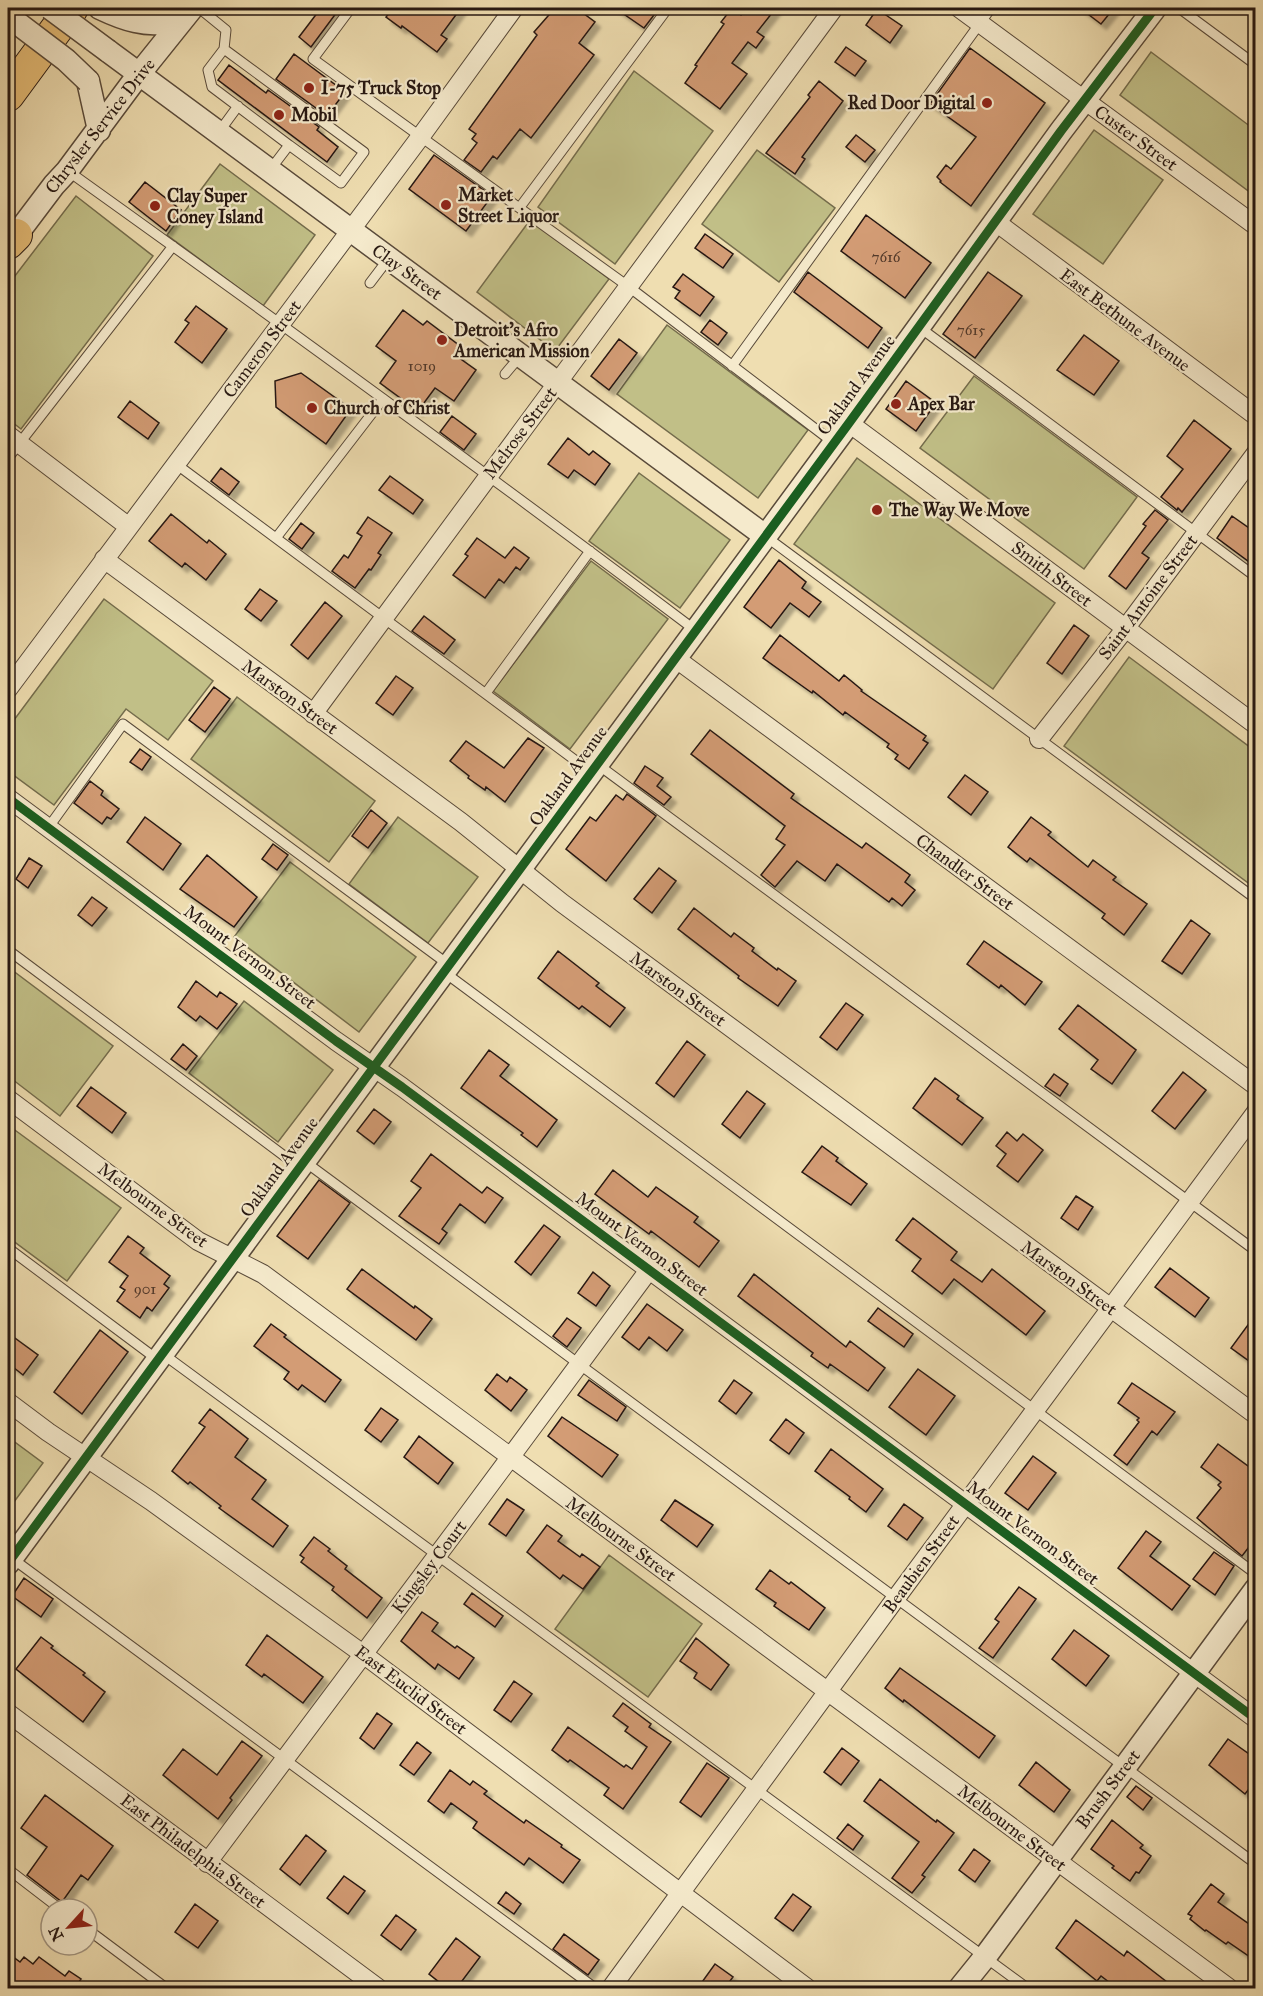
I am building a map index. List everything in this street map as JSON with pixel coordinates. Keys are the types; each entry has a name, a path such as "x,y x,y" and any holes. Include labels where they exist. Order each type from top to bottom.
{"highway":[{"path":"8,95 72,8"}],"street":[{"name":"Clay Street","path":"50,8 765,536"},
{"path":"100,8 131,21 153,23 173,20 191,8"},
{"name":"Chrysler Service Drive","path":"10,241 99,130 191,8"},
{"name":"Cameron Street","path":"8,689 422,136 514,8"},
{"name":"Melrose Street","path":"313,714 834,8"},
{"name":"Custer Street","path":"959,8 1256,226"},
{"name":"Oakland Avenue","path":"9,1559 1155,8"},
{"path":"8,16 66,60 88,81 99,130"},
{"name":"East Bethune Avenue","path":"996,222 1256,416"},
{"name":"Smith Street","path":"849,423 1256,725"},
{"path":"11,446 129,527"},
{"name":"Saint Antoine Street","path":"1039,739 1256,453"},
{"name":"Marston Street","path":"104,559 460,822 561,903 1256,1415"},
{"name":"Chandler Street","path":"675,658 1256,1086"},
{"name":"Mount Vernon Street","path":"8,798 1256,1719"},
{"name":"Melbourne Street","path":"8,1099 198,1241 263,1274 1229,1989"},
{"name":"Beaubien Street","path":"611,1989 896,1598 1256,1112"},
{"name":"Kingsley Court","path":"207,1863 649,1270"},
{"name":"East Euclid Street","path":"8,1401 363,1654 807,1989"},
{"name":"Brush Street","path":"960,1989 1256,1589"},
{"name":"East Philadelphia Street","path":"8,1713 378,1989"}],"lane":[{"path":"199,8 226,30 224,49 208,70 212,87 225,91 292,144 313,157 341,183 364,152 330,134 274,93 254,78 244,64 224,49"},
{"path":"351,8 313,59 520,207 834,443"},
{"path":"520,207 668,8"},
{"path":"732,366 991,8"},
{"path":"1179,8 1256,65"},
{"path":"238,72 244,64"},
{"path":"219,132 238,102"},
{"path":"270,170 292,144"},
{"path":"67,171 384,399 695,630"},
{"path":"11,446 172,246"},
{"path":"370,283 389,258"},
{"path":"919,327 1256,577"},
{"path":"506,374 520,355"},
{"path":"276,538 384,399"},
{"path":"176,464 486,693 594,768 1256,1251"},
{"path":"765,536 1256,899"},
{"path":"486,693 590,551"},
{"path":"48,828 123,724 446,969 1256,1574"},
{"path":"8,950 579,1365 1256,1864"},
{"path":"8,1248 757,1789 1027,1989"},
{"path":"9,1559 285,1759 595,1989"},
{"path":"8,1869 44,1897"},
{"path":"99,1938 166,1989"}],"shaded area":[{"path":"1151,52 1255,130 1255,196 1120,95"},
{"path":"634,71 713,131 615,264 538,207"},
{"path":"1094,130 1163,180 1103,264 1033,214"},
{"path":"757,150 835,208 779,282 702,224"},
{"path":"220,164 315,235 263,306 167,235"},
{"path":"76,196 153,256 21,429 8,419 8,285"},
{"path":"530,220 609,279 555,351 477,292"},
{"path":"667,325 808,430 758,498 617,394"},
{"path":"974,376 1137,497 1084,569 920,448"},
{"path":"857,458 1055,603 993,689 794,544"},
{"path":"639,473 730,540 680,608 589,541"},
{"path":"591,561 668,619 570,749 493,691"},
{"path":"104,599 213,681 168,740 126,709 54,805 8,771 8,728"},
{"path":"1129,657 1255,751 1255,888 1064,746"},
{"path":"237,697 375,801 329,862 191,759"},
{"path":"398,817 478,877 428,943 349,884"},
{"path":"290,862 416,957 359,1032 234,937"},
{"path":"8,967 113,1046 60,1116 8,1076"},
{"path":"244,1001 333,1070 278,1142 189,1073"},
{"path":"8,1125 121,1208 67,1281 8,1237"},
{"path":"8,1437 43,1463 8,1510"},
{"path":"609,1555 702,1624 648,1697 555,1629"}],"building":[{"path":"321,8 340,8 311,47 299,37"},
{"path":"393,8 461,8 441,35 447,39 437,52 386,17"},
{"path":"555,8 576,8 595,22 579,43 594,55 531,138 520,129 497,159 493,156 481,172 464,160 477,143 472,139 476,134 469,129 537,35 534,32"},
{"path":"615,8 643,8 654,15 644,28"},
{"path":"732,8 741,15 747,8 776,8 757,32 764,37 756,48 748,42 732,63 747,74 720,109 685,83 724,24 721,22"},
{"path":"1080,8 1114,8 1101,24"},
{"path":"877,9 902,26 890,43 866,25"},
{"path":"846,47 866,61 855,76 835,62"},
{"name":"Red Door Digital","path":"970,48 1045,103 971,206 940,182 937,177 946,165 951,169 976,137 930,104"},
{"path":"294,54 345,92 327,116 276,79"},
{"path":"229,65 266,93 268,90 319,127 317,130 338,147 327,162 218,80"},
{"path":"819,81 843,101 802,157 805,159 795,174 766,153 810,97 808,95"},
{"path":"856,135 875,150 865,162 846,147"},
{"path":"434,155 492,196 466,231 409,189"},
{"path":"145,182 181,210 166,231 129,202"},
{"path":"866,215 931,263 905,298 841,251"},
{"path":"705,234 733,254 723,268 695,248"},
{"path":"808,272 882,328 868,348 794,292"},
{"path":"988,272 1022,296 975,358 943,334"},
{"path":"683,274 714,297 700,316 675,298 680,291 673,287"},
{"path":"196,306 227,329 202,363 175,342 189,323 185,320"},
{"path":"403,310 423,325 427,321 464,349 458,357 476,370 454,401 435,388 418,411 380,383 396,361 376,346"},
{"path":"710,320 727,333 718,345 701,332"},
{"path":"1084,335 1119,361 1094,395 1057,370"},
{"path":"619,339 637,353 609,390 591,376"},
{"name":"Church of Christ","path":"301,373 351,409 326,444 276,407 275,381"},
{"path":"906,381 936,403 916,431 886,409"},
{"path":"130,401 159,423 148,439 118,417"},
{"path":"452,416 476,434 464,450 440,432"},
{"path":"1194,420 1231,449 1182,512 1161,497 1183,469 1167,456"},
{"path":"568,438 589,455 593,451 610,464 595,485 574,470 568,478 548,464"},
{"path":"221,468 239,482 229,495 211,481"},
{"path":"390,476 423,500 413,514 379,490"},
{"path":"1155,510 1168,520 1142,553 1149,558 1126,589 1109,576 1146,526 1143,524"},
{"path":"171,514 207,543 209,540 226,554 206,580 185,563 182,567 149,541"},
{"path":"1232,516 1256,533 1256,567 1217,538"},
{"path":"368,517 392,533 378,553 381,555 371,570 369,569 355,588 332,571 344,555 348,558 362,536 357,533"},
{"path":"301,523 314,533 302,549 289,539"},
{"path":"477,538 505,558 514,547 529,558 520,570 516,567 504,583 499,579 485,598 453,575 468,556 465,554"},
{"path":"779,560 806,582 802,588 821,602 809,617 790,603 771,628 744,607"},
{"path":"260,589 277,601 261,621 245,609"},
{"path":"325,602 342,616 308,659 291,645"},
{"path":"424,616 455,640 444,654 412,631"},
{"path":"1074,625 1089,636 1062,674 1047,663"},
{"path":"780,635 839,681 844,675 861,691 926,736 923,740 928,743 909,769 895,759 898,755 887,747 889,744 845,712 843,715 813,691 812,693 763,658"},
{"path":"396,676 413,688 393,715 376,703"},
{"path":"214,687 230,699 205,732 189,720"},
{"path":"710,730 794,794 791,798 862,848 866,843 910,875 905,882 915,890 902,906 892,898 889,902 837,864 825,881 797,861 775,887 761,875 785,845 776,839 785,826 691,754"},
{"path":"528,738 544,748 505,802 486,787 485,790 468,778 469,776 450,761 466,741 504,768"},
{"path":"140,749 151,757 142,770 130,762"},
{"path":"645,766 663,778 657,786 671,797 664,805 634,783"},
{"path":"965,775 988,792 971,815 948,797"},
{"path":"90,781 103,791 101,795 119,809 111,819 107,817 102,824 74,803"},
{"path":"627,794 656,816 606,881 566,849 590,817 596,821 616,795 623,800"},
{"path":"371,810 387,823 368,848 352,836"},
{"path":"145,817 181,844 163,870 127,842"},
{"path":"1031,817 1051,832 1048,835 1088,867 1093,860 1116,877 1113,880 1147,904 1124,935 1102,918 1105,914 1030,858 1027,862 1008,847"},
{"path":"273,844 288,855 277,870 262,859"},
{"path":"207,855 257,897 234,927 180,889"},
{"path":"29,858 42,866 28,888 16,879"},
{"path":"659,868 676,881 652,913 634,899"},
{"path":"92,897 107,908 92,926 78,915"},
{"path":"694,908 731,937 734,933 754,948 752,951 796,981 778,1006 738,978 739,976 678,929"},
{"path":"1191,920 1210,934 1182,974 1162,961"},
{"path":"984,941 1042,982 1025,1005 1001,985 999,988 967,964"},
{"path":"558,951 599,983 596,986 625,1008 610,1027 582,1006 579,1009 538,978"},
{"path":"196,981 217,997 220,992 237,1004 217,1029 200,1016 196,1021 178,1007"},
{"path":"846,1003 863,1015 837,1050 820,1037"},
{"path":"1078,1005 1136,1050 1112,1084 1091,1069 1098,1060 1059,1029"},
{"path":"687,1041 705,1055 674,1097 656,1083"},
{"path":"183,1044 197,1056 186,1070 171,1059"},
{"path":"489,1050 509,1065 500,1076 557,1120 537,1147 521,1135 523,1133 461,1088"},
{"path":"1183,1072 1206,1090 1175,1129 1152,1111"},
{"path":"1054,1074 1068,1084 1060,1096 1045,1086"},
{"path":"935,1078 959,1096 957,1099 983,1118 962,1145 913,1108"},
{"path":"91,1087 126,1113 112,1133 77,1106"},
{"path":"747,1091 765,1104 740,1138 722,1124"},
{"path":"374,1109 391,1122 374,1144 357,1131"},
{"path":"1007,1132 1017,1141 1023,1134 1043,1150 1018,1182 997,1166 1006,1154 996,1146"},
{"path":"822,1146 838,1158 836,1161 867,1184 851,1205 802,1172"},
{"path":"431,1154 482,1193 487,1187 503,1198 485,1223 460,1204 442,1229 447,1233 439,1244 399,1216 421,1188 411,1181"},
{"path":"613,1170 648,1197 656,1187 698,1217 694,1222 719,1241 699,1267 651,1231 649,1234 595,1194"},
{"path":"319,1180 350,1203 308,1259 277,1236"},
{"path":"1076,1196 1093,1207 1078,1230 1061,1218"},
{"path":"913,1218 957,1252 951,1260 982,1282 992,1269 1045,1311 1026,1335 954,1279 942,1294 912,1271 921,1259 896,1240"},
{"path":"544,1225 560,1237 531,1275 515,1262"},
{"path":"128,1236 144,1248 140,1253 170,1276 164,1284 169,1288 152,1311 147,1307 140,1318 117,1301 125,1290 120,1287 128,1276 109,1262"},
{"path":"1170,1268 1209,1298 1195,1317 1155,1287"},
{"path":"362,1269 432,1319 416,1340 347,1289"},
{"path":"593,1272 610,1286 596,1306 578,1293"},
{"path":"754,1274 846,1347 850,1341 885,1368 868,1391 830,1364 828,1368 811,1356 813,1353 738,1296"},
{"path":"647,1304 683,1330 667,1351 649,1337 639,1350 622,1337"},
{"path":"878,1308 913,1334 904,1347 868,1321"},
{"path":"1256,1314 1256,1366 1231,1348"},
{"path":"567,1318 581,1328 567,1347 553,1336"},
{"path":"271,1324 286,1335 284,1337 341,1380 325,1402 302,1385 298,1390 284,1379 289,1372 254,1346"},
{"path":"100,1330 128,1352 82,1414 54,1392"},
{"path":"8,1333 38,1355 23,1375 8,1363"},
{"path":"918,1369 955,1396 926,1435 889,1407"},
{"path":"497,1374 507,1382 510,1377 527,1390 511,1411 485,1390"},
{"path":"589,1380 626,1407 617,1421 578,1395"},
{"path":"734,1380 752,1393 736,1414 719,1401"},
{"path":"1132,1383 1175,1412 1157,1435 1152,1431 1127,1465 1114,1455 1139,1422 1137,1420 1139,1418 1118,1403"},
{"path":"381,1408 398,1420 381,1442 365,1430"},
{"path":"210,1409 248,1439 235,1457 266,1480 252,1499 288,1526 273,1547 219,1508 221,1506 190,1482 188,1484 172,1471 205,1427 199,1423"},
{"path":"562,1417 618,1455 602,1477 548,1436"},
{"path":"786,1419 804,1433 789,1454 770,1440"},
{"path":"419,1436 453,1463 438,1484 404,1457"},
{"path":"1218,1444 1256,1472 1256,1538 1242,1556 1197,1518 1221,1488 1218,1485 1221,1482 1201,1467"},
{"path":"831,1449 883,1489 866,1512 815,1471"},
{"path":"1033,1456 1056,1473 1028,1510 1005,1493"},
{"path":"507,1499 524,1510 506,1536 489,1524"},
{"path":"675,1500 713,1525 697,1547 661,1520"},
{"path":"904,1504 923,1518 907,1540 888,1526"},
{"path":"547,1525 562,1536 558,1541 580,1557 582,1554 600,1567 583,1589 563,1575 560,1579 527,1552"},
{"path":"1146,1531 1161,1542 1150,1556 1190,1586 1172,1610 1118,1568"},
{"path":"314,1537 347,1566 345,1569 382,1598 367,1618 332,1590 334,1587 301,1562 304,1558 300,1555"},
{"path":"1214,1552 1234,1566 1215,1595 1193,1579"},
{"path":"770,1570 789,1584 791,1582 825,1608 809,1630 774,1606 776,1603 756,1589"},
{"path":"24,1578 53,1599 41,1617 12,1596"},
{"path":"1019,1587 1036,1599 993,1658 979,1648 999,1622 995,1619"},
{"path":"472,1593 503,1616 495,1627 464,1604"},
{"path":"422,1612 438,1623 432,1631 455,1648 457,1646 474,1658 459,1679 438,1664 435,1669 401,1641"},
{"path":"1074,1630 1109,1656 1086,1686 1052,1659"},
{"path":"267,1635 323,1677 303,1703 264,1674 262,1677 246,1665"},
{"path":"41,1637 53,1646 51,1648 85,1673 83,1675 105,1692 83,1722 16,1669"},
{"path":"696,1638 729,1665 711,1690 694,1678 697,1673 680,1661"},
{"path":"900,1668 995,1736 979,1758 885,1688"},
{"path":"514,1681 532,1694 511,1722 494,1710"},
{"path":"623,1703 651,1724 649,1727 671,1742 623,1809 604,1795 609,1788 552,1750 568,1727 624,1767 626,1765 632,1769 647,1747 625,1731 628,1727 613,1716"},
{"path":"377,1713 392,1724 374,1749 360,1738"},
{"path":"1228,1739 1256,1759 1256,1780 1245,1794 1209,1765"},
{"path":"242,1741 262,1756 230,1798 232,1800 218,1819 163,1775 183,1749 217,1775"},
{"path":"417,1742 431,1753 414,1775 400,1765"},
{"path":"842,1748 859,1761 841,1785 824,1772"},
{"path":"1036,1762 1070,1790 1054,1812 1019,1785"},
{"path":"707,1763 729,1778 701,1817 680,1802"},
{"path":"450,1770 470,1785 473,1781 487,1791 484,1794 524,1823 526,1820 580,1860 563,1883 529,1858 524,1865 473,1828 477,1822 451,1803 444,1813 428,1801"},
{"path":"880,1779 954,1833 922,1875 925,1877 912,1893 892,1878 919,1842 864,1801"},
{"path":"1136,1786 1152,1798 1143,1810 1127,1797"},
{"path":"45,1795 113,1846 88,1880 81,1875 66,1897 56,1897 27,1875 47,1847 21,1828"},
{"path":"1112,1820 1143,1845 1140,1848 1151,1856 1130,1881 1091,1849"},
{"path":"848,1824 863,1836 853,1850 837,1838"},
{"path":"306,1835 326,1851 300,1885 280,1869"},
{"path":"974,1849 990,1861 975,1882 959,1870"},
{"path":"344,1876 365,1891 348,1914 327,1898"},
{"path":"1211,1884 1224,1894 1218,1902 1256,1929 1256,1961 1228,1942 1226,1944 1205,1931 1190,1919 1192,1916 1188,1914"},
{"path":"506,1892 521,1904 514,1914 498,1903"},
{"path":"793,1894 811,1907 793,1931 775,1918"},
{"path":"195,1904 218,1921 198,1948 175,1932"},
{"path":"396,1915 416,1930 401,1950 381,1935"},
{"path":"1076,1920 1124,1956 1127,1951 1176,1989 1118,1989 1101,1976 1097,1981 1056,1948"},
{"path":"564,1934 599,1960 588,1975 553,1949"},
{"path":"456,1938 480,1957 456,1989 448,1989 429,1974"},
{"path":"8,1953 20,1962 24,1957 33,1964 39,1957 65,1976 69,1971 81,1979 77,1985 82,1989 8,1989"},
{"path":"715,1964 733,1977 724,1989 697,1989"}],"cycle path":[{"path":"8,1563 849,423 1061,131 1155,8"},
{"path":"8,798 1256,1719"}],"place":[{"name":"I-75 Truck Stop","path":"309,88"},
{"name":"Red Door Digital","path":"987,103"},
{"name":"Mobil","path":"279,115"},
{"name":"Market Street Liquor","path":"446,205"},
{"name":"Clay Super Coney Island","path":"155,206"},
{"name":"Detroit's Afro American Mission","path":"442,340"},
{"name":"Apex Bar","path":"896,404"},
{"name":"Church of Christ","path":"312,408"},
{"name":"The Way We Move","path":"877,510"}]}
